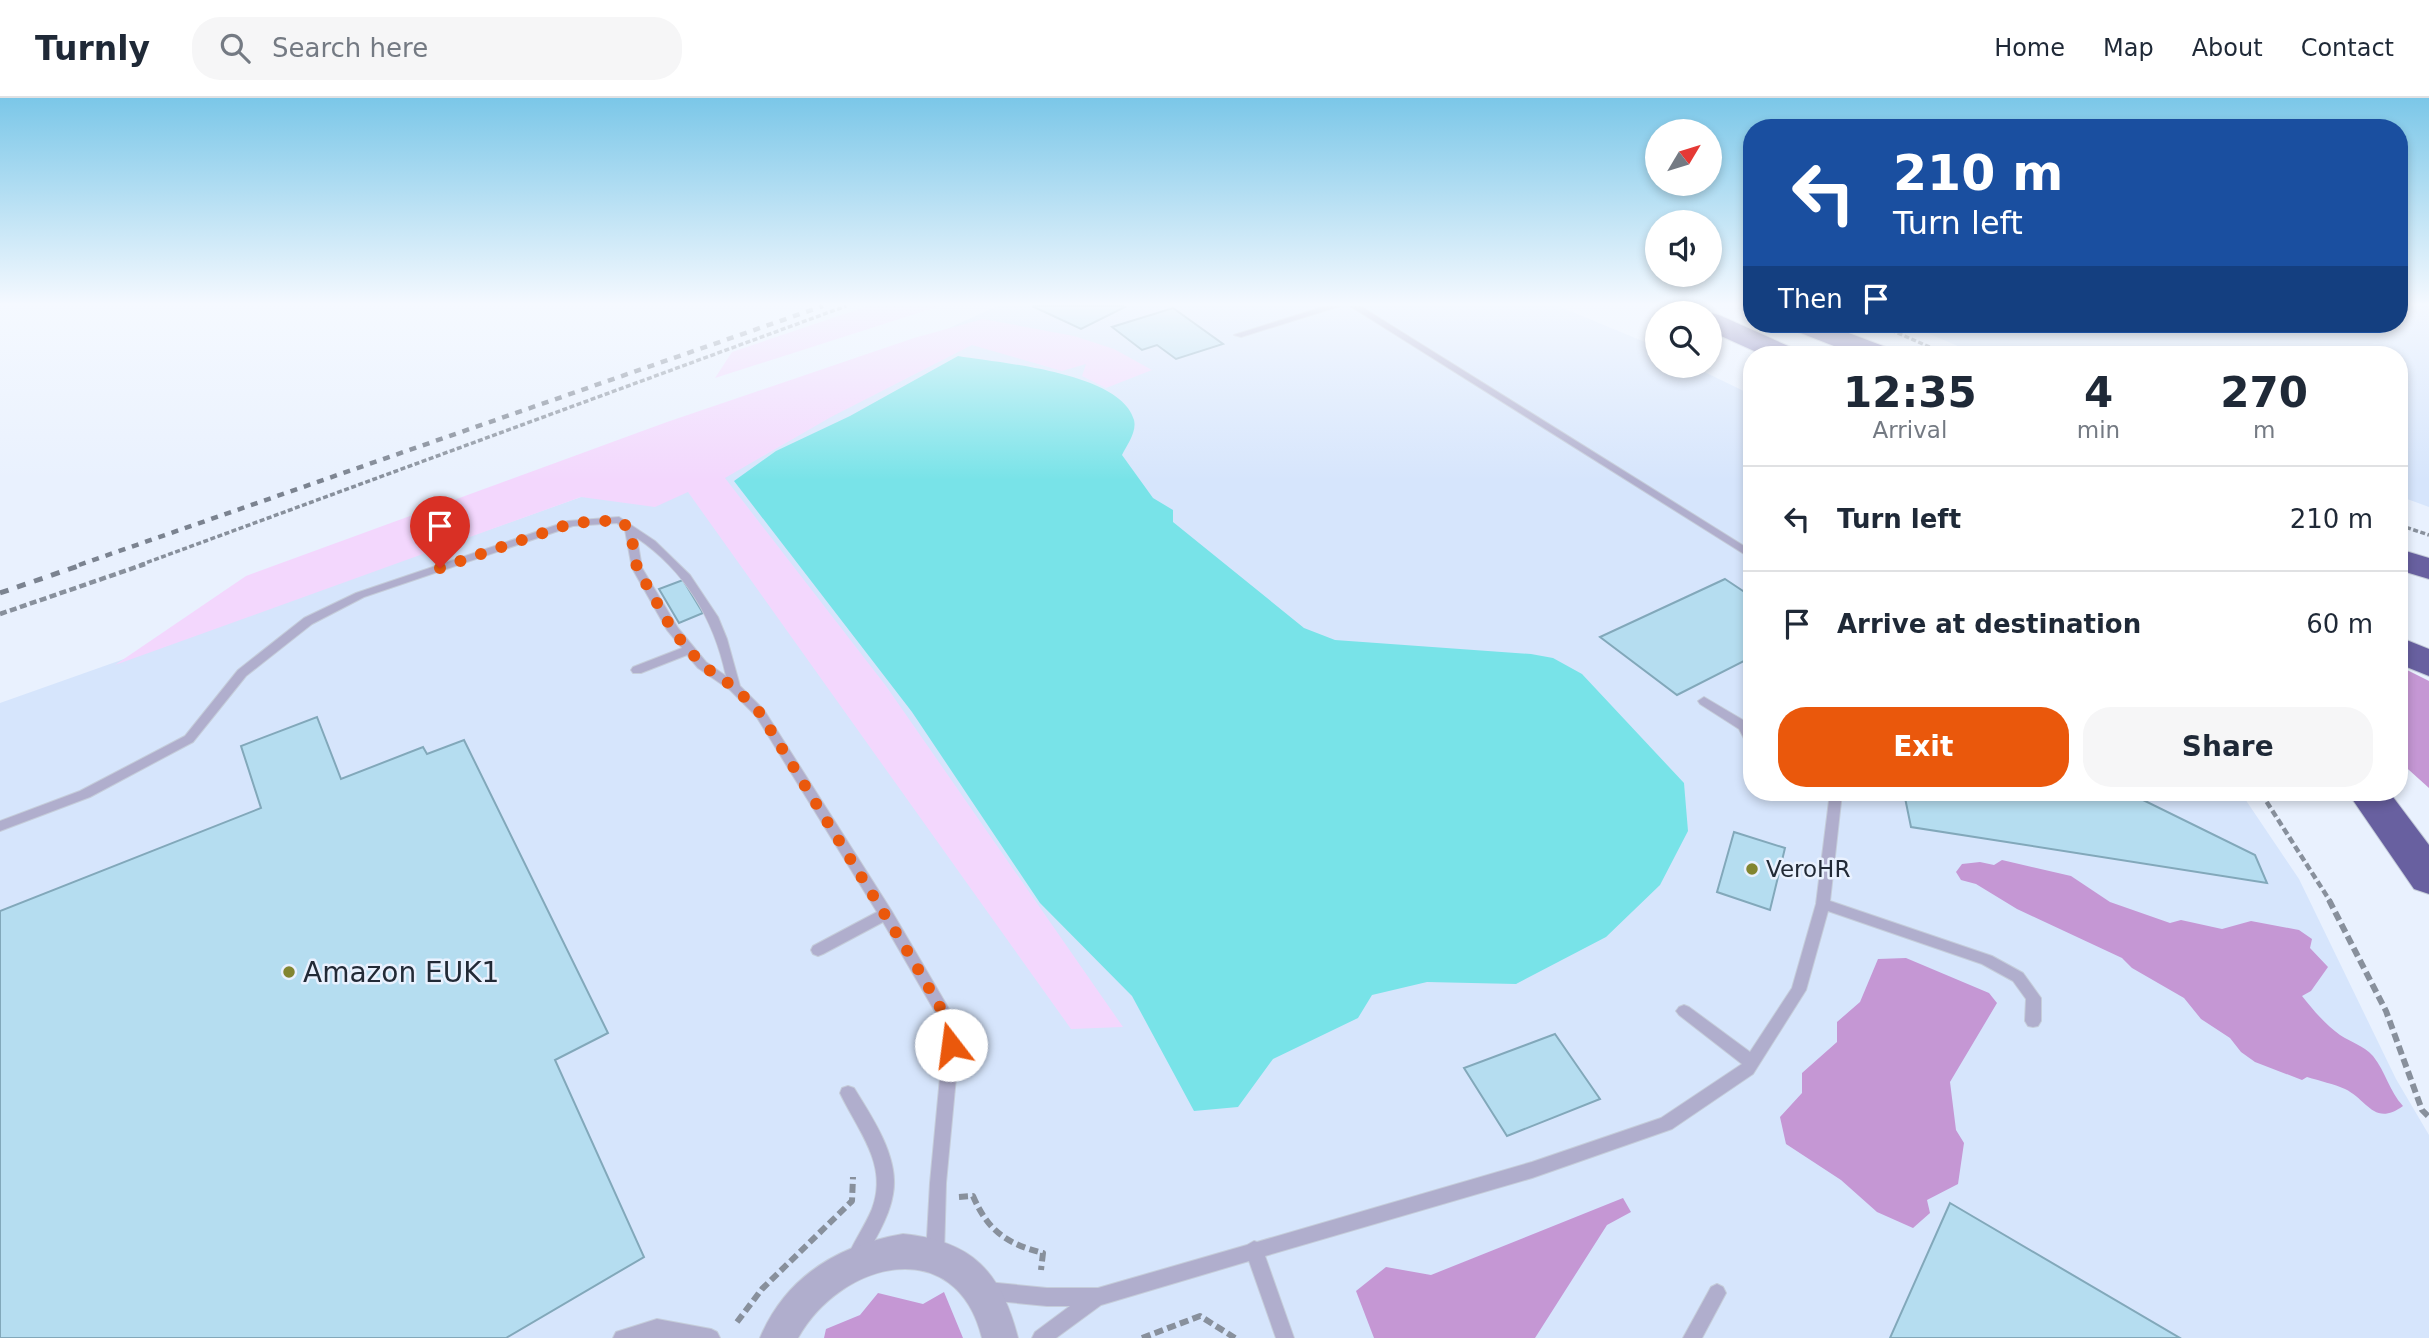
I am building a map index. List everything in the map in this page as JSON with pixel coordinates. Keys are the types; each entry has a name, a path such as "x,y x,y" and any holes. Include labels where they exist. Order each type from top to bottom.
{"highway":[{"path":"2408,562 2429,569"},
{"path":"2408,628 2429,639"},
{"path":"2408,654 2429,664"},
{"path":"2374,801 2429,877"}],"street":[{"path":"778,1338 800,1301 825,1278 854,1262 881,1253 909,1251 935,1256 962,1269 982,1290 994,1314 1000,1338"}],"lane":[{"path":"1446,364 1743,550"},
{"path":"0,826 85,794 189,739 242,673 308,621 360,595 572,523 619,520 659,547 686,575 717,623 734,687"},
{"path":"630,529 637,568 673,631 702,665 734,687 760,713 886,915 948,1021 951,1045 938,1183 935,1256"},
{"path":"637,670 689,650"},
{"path":"1704,701 1743,721"},
{"path":"982,1290 1046,1297 1098,1297 1254,1249 1532,1170 1665,1124 1747,1069 1799,990 1823,904 1835,801"},
{"path":"1823,904 1987,960 2018,977 2034,998 2033,1021"},
{"path":"818,950 886,915"},
{"path":"1684,1012 1751,1062"},
{"path":"848,1093 869,1126 880,1153 886,1190 881,1209 854,1262"},
{"path":"1254,1249 1285,1338"},
{"path":"1692,1338 1717,1293"},
{"path":"1041,1338 1098,1297"},
{"path":"622,1338 657,1328 711,1338"}],"path":[{"path":"0,614 270,520 690,364"},
{"path":"2408,528 2429,535"},
{"path":"2266,801 2321,884 2385,1011 2422,1110 2429,1118"},
{"path":"737,1322 762,1289 852,1201 853,1177"},
{"path":"959,1197 973,1196 982,1218 1006,1244 1043,1253 1041,1270"},
{"path":"1142,1338 1200,1316 1222,1327 1235,1338"}],"shaded area":[{"path":"724,364 759,364 715,378"},
{"path":"838,364 935,364 831,417 725,478 886,686 1123,1027 1071,1029 688,492 655,507 581,497 115,665 246,576 667,422"},
{"path":"871,364 1645,364 1645,378 1717,378 1743,391 1743,801 2246,801 2299,879 2396,1079 2429,1135 2429,1338 0,1338 0,703 581,497"},
{"path":"1037,364 1141,364 1152,370 1106,388 1082,376 1086,364 1062,371"},
{"path":"2408,364 2429,364 2429,507 2408,499"},
{"path":"2408,670 2429,681 2429,788 2408,769"},
{"path":"2002,860 2071,876 2110,902 2170,923 2181,920 2222,929 2251,921 2299,930 2312,939 2310,948 2328,967 2311,991 2302,996 2335,1031 2373,1056 2403,1106 2393,1112 2378,1113 2341,1087 2307,1077 2302,1080 2255,1062 2241,1052 2230,1038 2201,1019 2184,998 2132,968 2122,958 2017,909 1976,884 1961,880 1956,872 1962,864 1980,862 1994,865"},
{"path":"1906,958 1989,993 1997,1003 1950,1082 1956,1130 1964,1143 1958,1184 1927,1200 1930,1213 1913,1228 1877,1212 1841,1180 1786,1144 1780,1117 1802,1093 1802,1073 1837,1042 1837,1022 1860,1002 1878,959"},
{"path":"1623,1198 1631,1212 1607,1225 1535,1338 1374,1338 1356,1291 1386,1267 1431,1275"},
{"path":"944,1292 963,1338 824,1338 826,1329 860,1315 878,1293 923,1304"}],"water":[{"path":"944,364 1008,364 1028,367 1083,381 1107,391 1124,404 1134,420 1131,438 1122,455 1153,498 1173,510 1173,522 1304,628 1335,640 1531,654 1553,658 1582,674 1684,783 1688,831 1660,885 1606,937 1516,984 1427,982 1372,995 1358,1018 1273,1059 1238,1107 1194,1111 1132,996 1040,903 912,712 734,481 776,451 850,416"}],"building":[{"path":"1725,579 1743,591 1743,662 1677,695 1600,637"},
{"path":"683,580 703,613 679,623 659,589"},
{"name":"Amazon EUK1","path":"317,717 341,779 423,747 427,754 464,740 608,1033 555,1060 644,1257 506,1338 0,1338 0,911 261,808 241,746"},
{"path":"1906,801 2145,801 2255,855 2267,883 1911,827"},
{"path":"1734,832 1785,848 1770,910 1717,892"},
{"path":"1555,1034 1600,1099 1507,1136 1464,1068"},
{"path":"1950,1203 2180,1338 1890,1338"}],"railway":[{"path":"79,565 657,364"},
{"path":"0,593 84,564"}],"place":[{"name":"VeroHR","path":"1752,869"},
{"name":"Amazon EUK1","path":"289,972"}],"route":[{"path":"440,568 572,523 619,520 630,529 637,568 673,631 702,665 734,687 760,713 886,915 948,1021 951,1045"}]}
